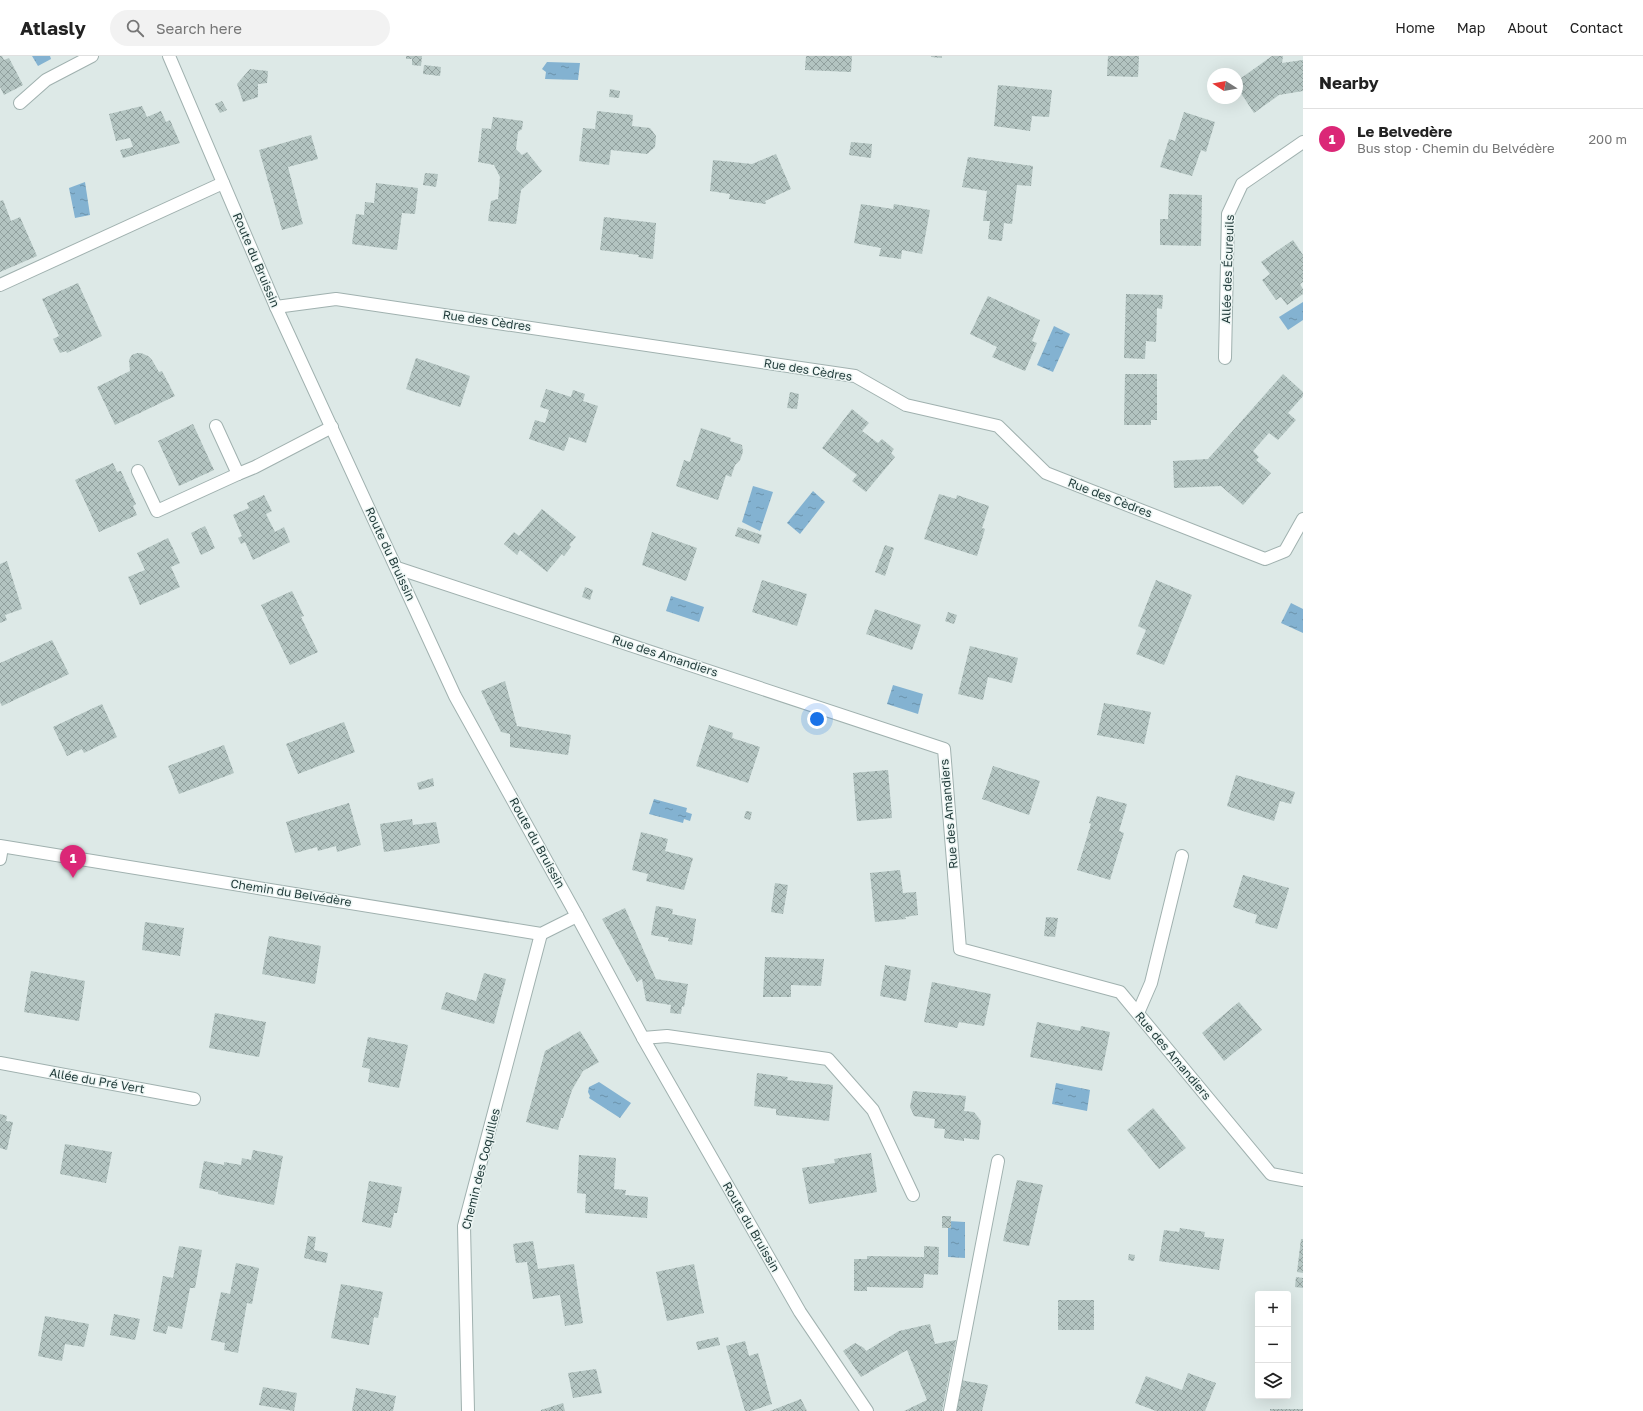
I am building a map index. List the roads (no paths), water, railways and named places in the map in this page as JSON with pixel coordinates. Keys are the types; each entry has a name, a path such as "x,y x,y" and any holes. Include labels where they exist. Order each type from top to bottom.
{"street":[{"path":"20,103 46,80 92,56"},
{"name":"Route du Bruissin","path":"168,56 276,307 455,696 578,916 643,1038 800,1312 868,1411"},
{"name":"Allée des Écureuils","path":"1225,358 1228,214 1242,184 1303,142"},
{"path":"0,285 223,183"},
{"name":"Rue des Cèdres","path":"276,307 336,299 855,376 906,405 998,426 1046,473 1265,559 1285,551 1303,519"},
{"path":"216,426 238,474"},
{"path":"138,471 157,511 255,467 332,427"},
{"name":"Rue des Amandiers","path":"397,568 944,748 960,949 1120,992 1271,1174 1303,1180"},
{"path":"0,859 1,847"},
{"name":"Chemin du Belvédère","path":"1,847 541,934"},
{"path":"1138,1013 1151,983 1182,856"},
{"path":"541,934 578,916"},
{"name":"Chemin des Coquilles","path":"468,1411 464,1226 541,934"},
{"path":"643,1038 667,1036 828,1059 873,1110 913,1195"},
{"name":"Allée du Pré Vert","path":"0,1063 194,1099"},
{"path":"950,1411 998,1161"}],"water":[{"path":"32,56 50,56 51,59 38,66"},
{"path":"547,62 580,63 578,80 545,79 546,72 542,69"},
{"path":"85,182 90,215 75,218 69,188"},
{"path":"1303,302 1303,320 1288,330 1279,317"},
{"path":"1054,326 1070,334 1053,372 1037,365"},
{"path":"753,486 773,492 760,531 742,522"},
{"path":"813,491 825,502 800,534 787,523"},
{"path":"671,596 704,607 699,622 666,611"},
{"path":"1291,603 1303,609 1303,633 1281,623"},
{"path":"893,685 923,694 918,714 887,704"},
{"path":"654,799 687,808 686,812 692,814 690,821 684,819 683,823 649,814"},
{"path":"599,1082 631,1103 620,1118 589,1098 589,1087"},
{"path":"1056,1083 1090,1090 1087,1111 1052,1104"},
{"path":"948,1221 965,1222 965,1258 948,1257"}],"place":[{"name":"Le Belvedère","path":"73,878"}]}
